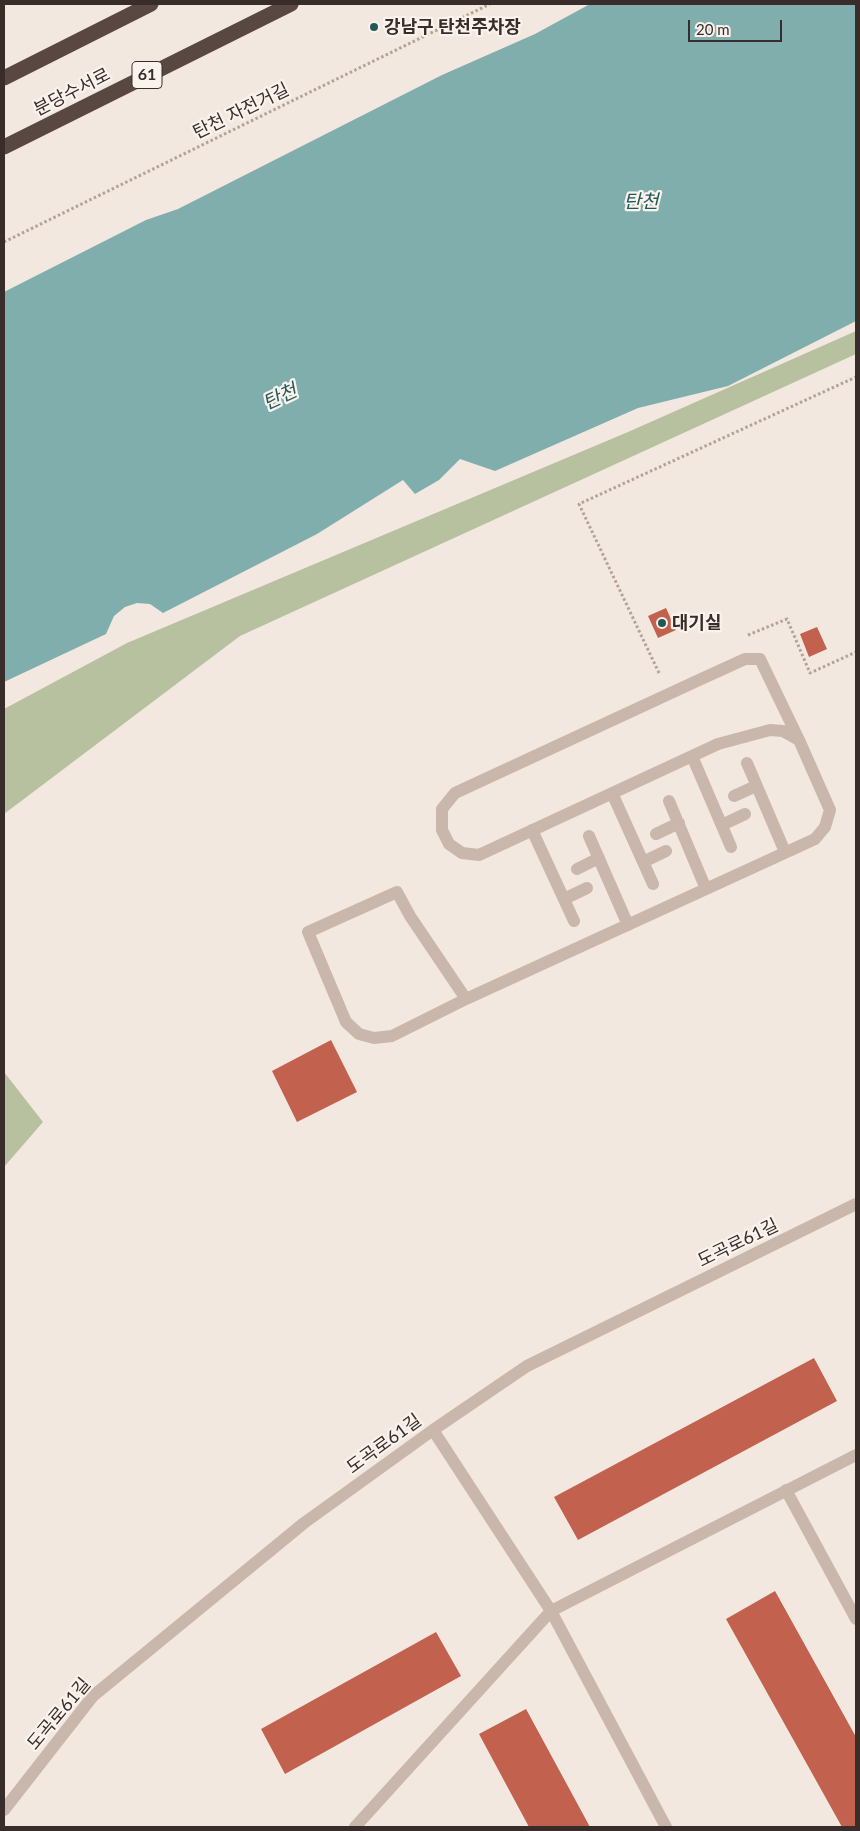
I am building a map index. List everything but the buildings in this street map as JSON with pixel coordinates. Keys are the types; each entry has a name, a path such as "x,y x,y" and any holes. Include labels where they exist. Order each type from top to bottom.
{"highway":[{"path":"4,78 150,4"},
{"name":"분당수서로","path":"4,147 291,4"}],"street":[{"path":"466,999 410,916 397,892 308,932 346,1022 359,1034 374,1038 392,1036 466,999 815,839 825,827 830,810 799,740 760,659 745,660 455,793 442,809 442,830 449,844 462,853 479,855 718,744 770,730 783,731 799,740"},
{"path":"692,756 731,847"},
{"path":"747,763 785,852"},
{"path":"734,796 756,786"},
{"path":"612,793 653,884"},
{"path":"670,801 706,889"},
{"path":"722,825 744,814"},
{"path":"656,834 679,823"},
{"path":"532,830 574,921"},
{"path":"589,836 628,925"},
{"path":"643,862 666,851"},
{"path":"576,869 599,858"},
{"path":"564,899 587,888"},
{"name":"도곡로61길","path":"4,1810 93,1696 304,1523 433,1430 527,1366 856,1204"},
{"path":"433,1430 551,1611 666,1827"},
{"path":"355,1827 551,1611 856,1455"},
{"path":"786,1490 856,1619"}],"path":[{"name":"탄천 자전거길","path":"4,242 490,4"},
{"path":"668,669 658,673 579,504 856,377"},
{"path":"741,638 787,619 810,673 856,652"}],"green space":[{"path":"856,331 856,354 240,636 4,814 4,709 127,643 628,432"},
{"path":"4,1072 43,1122 4,1167"}],"water":[{"name":"탄천","path":"590,4 856,4 856,321 728,386 638,408 495,471 460,459 439,480 415,494 403,480 317,534 163,613 150,604 137,603 125,607 114,616 106,634 4,682 4,292 146,220 178,209 442,75 535,34"}],"place":[{"name":"강남구 탄천주차장","path":"374,27"},
{"name":"대기실","path":"662,623"}]}
